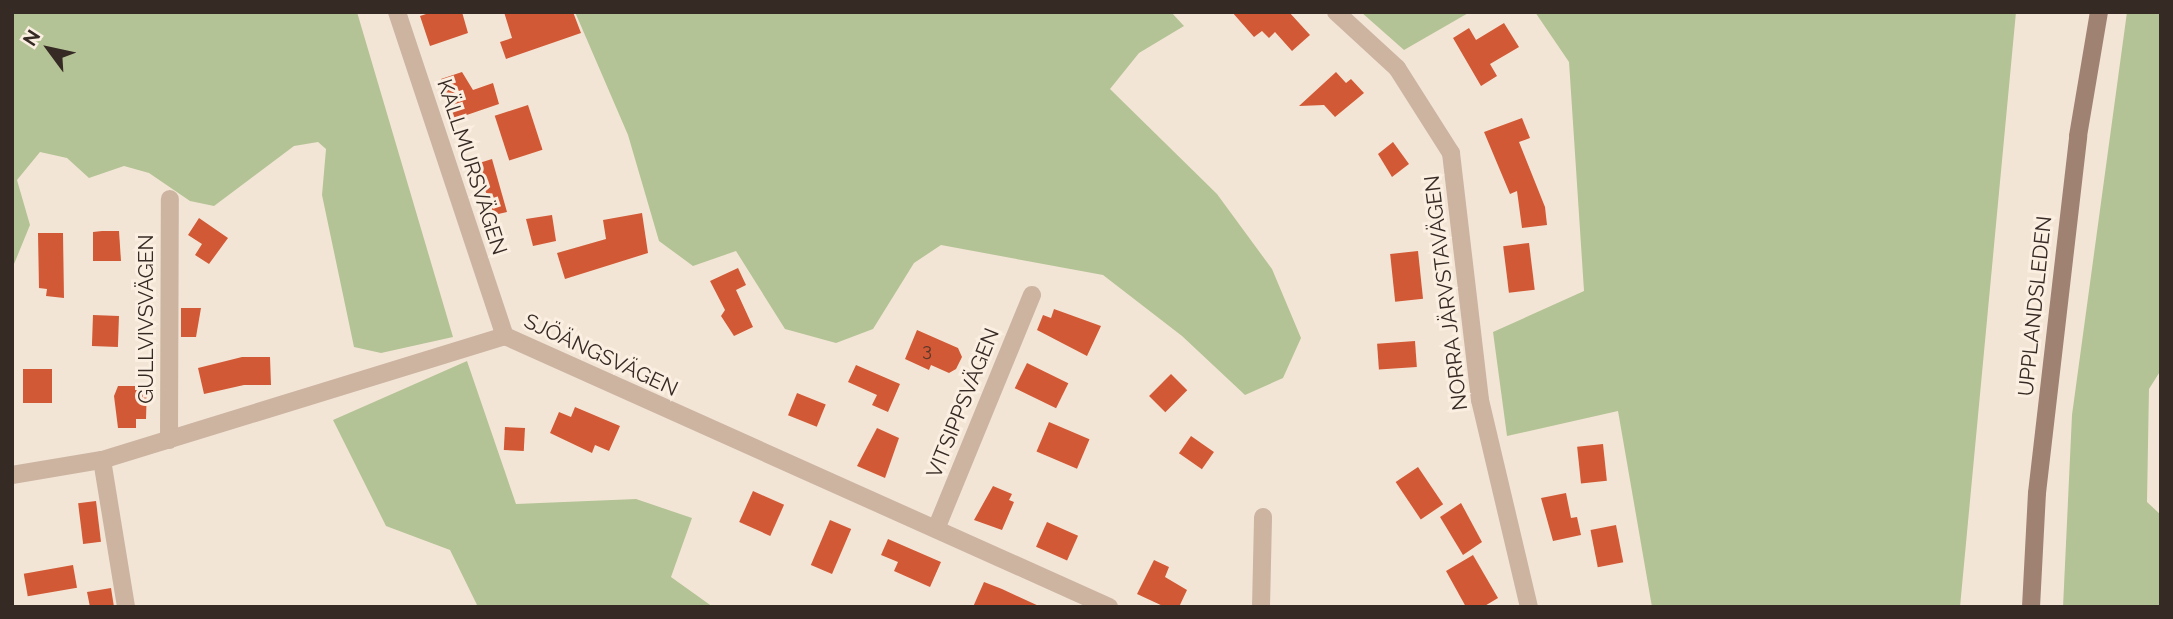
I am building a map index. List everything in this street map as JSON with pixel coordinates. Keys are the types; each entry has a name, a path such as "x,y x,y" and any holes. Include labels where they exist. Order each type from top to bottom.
{"street":[{"name":"KÄLLMURSVÄGEN","path":"397,12 505,336"},
{"name":"NORRA JÄRVSTAVÄGEN","path":"1336,12 1397,68 1451,153 1480,400 1529,607"},
{"name":"UPPLANDSLEDEN","path":"2031,607 2037,493 2071,191 2099,12"},
{"name":"GULLVIVSVÄGEN","path":"169,440 170,199"},
{"name":"VITSIPPSVÄGEN","path":"936,529 1032,295"},
{"name":"SJÖÄNGSVÄGEN","path":"12,475 102,460 505,336 1109,607"},
{"path":"102,460 126,607"},
{"path":"1261,607 1263,517"}],"green space":[{"path":"12,12 357,12 453,337 381,353 354,347 322,195 326,149 318,142 294,146 214,206 190,201 149,173 124,166 89,178 67,158 40,152 17,180 30,225 12,269"},
{"path":"575,12 1171,12 1184,26 1139,53 1110,89 1217,194 1272,269 1301,338 1283,378 1245,395 1182,336 1103,275 941,245 914,263 873,329 836,343 785,329 736,251 693,266 659,241 628,135"},
{"path":"1361,12 1470,12 1404,50"},
{"path":"1535,12 2016,12 1960,607 1652,607 1618,411 1507,436 1493,332 1584,291 1569,62"},
{"path":"2127,12 2161,12 2161,370 2149,389 2147,502 2161,515 2161,607 2063,607 2072,415"},
{"path":"467,361 516,504 636,499 692,518 671,577 713,607 478,607 450,550 386,526 333,420"}],"building":[{"path":"432,12 462,12 468,33 430,46 420,16"},
{"path":"504,12 573,12 581,33 506,59 500,42 512,38"},
{"path":"1232,12 1289,12 1310,35 1292,51 1275,32 1269,38 1262,31 1254,37"},
{"path":"1504,23 1519,47 1490,64 1497,76 1481,86 1453,38 1469,28 1476,40"},
{"path":"462,72 473,90 493,83 499,104 455,119 441,79"},
{"path":"1336,72 1346,83 1351,79 1364,93 1335,117 1324,105 1299,106"},
{"path":"528,105 543,150 509,161 495,116"},
{"path":"1522,118 1530,138 1519,142 1545,207 1547,225 1522,228 1517,191 1510,194 1484,132"},
{"path":"1393,142 1409,164 1392,177 1378,154"},
{"path":"492,159 507,212 494,215 476,164"},
{"path":"642,213 648,253 565,279 557,253 606,239 603,220"},
{"path":"552,215 556,241 533,246 526,219"},
{"path":"199,218 228,238 209,264 195,255 202,244 188,235"},
{"path":"119,231 121,261 93,261 93,232"},
{"path":"38,233 63,233 64,298 46,296 47,289 39,288"},
{"path":"1529,243 1535,290 1509,293 1503,246"},
{"path":"1418,251 1423,299 1395,302 1390,254"},
{"path":"738,268 746,285 736,290 753,327 734,336 721,316 725,310 710,281"},
{"path":"181,308 201,308 196,337 181,337"},
{"path":"1054,309 1101,326 1087,356 1037,330 1043,315 1051,318"},
{"path":"93,315 119,316 118,347 92,346"},
{"path":"917,330 958,348 962,357 956,369 949,373 931,365 929,370 905,359"},
{"path":"1415,341 1417,367 1379,370 1377,344"},
{"path":"242,357 270,357 271,385 244,385 204,394 198,368"},
{"path":"1027,363 1068,383 1056,408 1015,388"},
{"path":"856,365 900,384 888,412 872,405 877,395 848,382"},
{"path":"23,369 52,369 52,403 23,403"},
{"path":"1171,374 1187,390 1165,412 1149,396"},
{"path":"118,386 147,386 146,419 136,419 136,428 118,428 114,396"},
{"path":"797,393 826,405 817,427 788,415"},
{"path":"575,407 620,426 609,451 595,445 592,453 550,433 559,412 571,417"},
{"path":"1049,422 1090,439 1077,469 1036,451"},
{"path":"505,427 525,428 524,451 504,450"},
{"path":"877,428 899,438 885,478 857,466"},
{"path":"1191,436 1214,452 1202,469 1179,453"},
{"path":"1603,444 1607,481 1581,484 1577,447"},
{"path":"1418,467 1443,504 1421,519 1396,482"},
{"path":"993,486 1012,494 1009,500 1014,502 1002,530 974,520"},
{"path":"753,491 784,505 770,536 739,522"},
{"path":"1566,493 1571,518 1577,517 1581,535 1553,541 1541,498"},
{"path":"96,501 101,542 83,544 78,503"},
{"path":"1461,503 1482,542 1463,555 1440,517"},
{"path":"830,520 851,529 832,574 811,565"},
{"path":"1047,522 1078,536 1067,560 1036,547"},
{"path":"1616,525 1623,562 1598,567 1590,530"},
{"path":"888,539 941,562 930,587 894,571 898,562 881,555"},
{"path":"1473,555 1498,598 1483,607 1466,607 1446,571"},
{"path":"1154,560 1169,567 1165,577 1187,590 1179,607 1165,607 1137,594"},
{"path":"73,565 77,588 28,596 24,574"},
{"path":"984,582 1002,589 1041,607 973,607"},
{"path":"111,588 114,607 90,607 87,592"}]}
